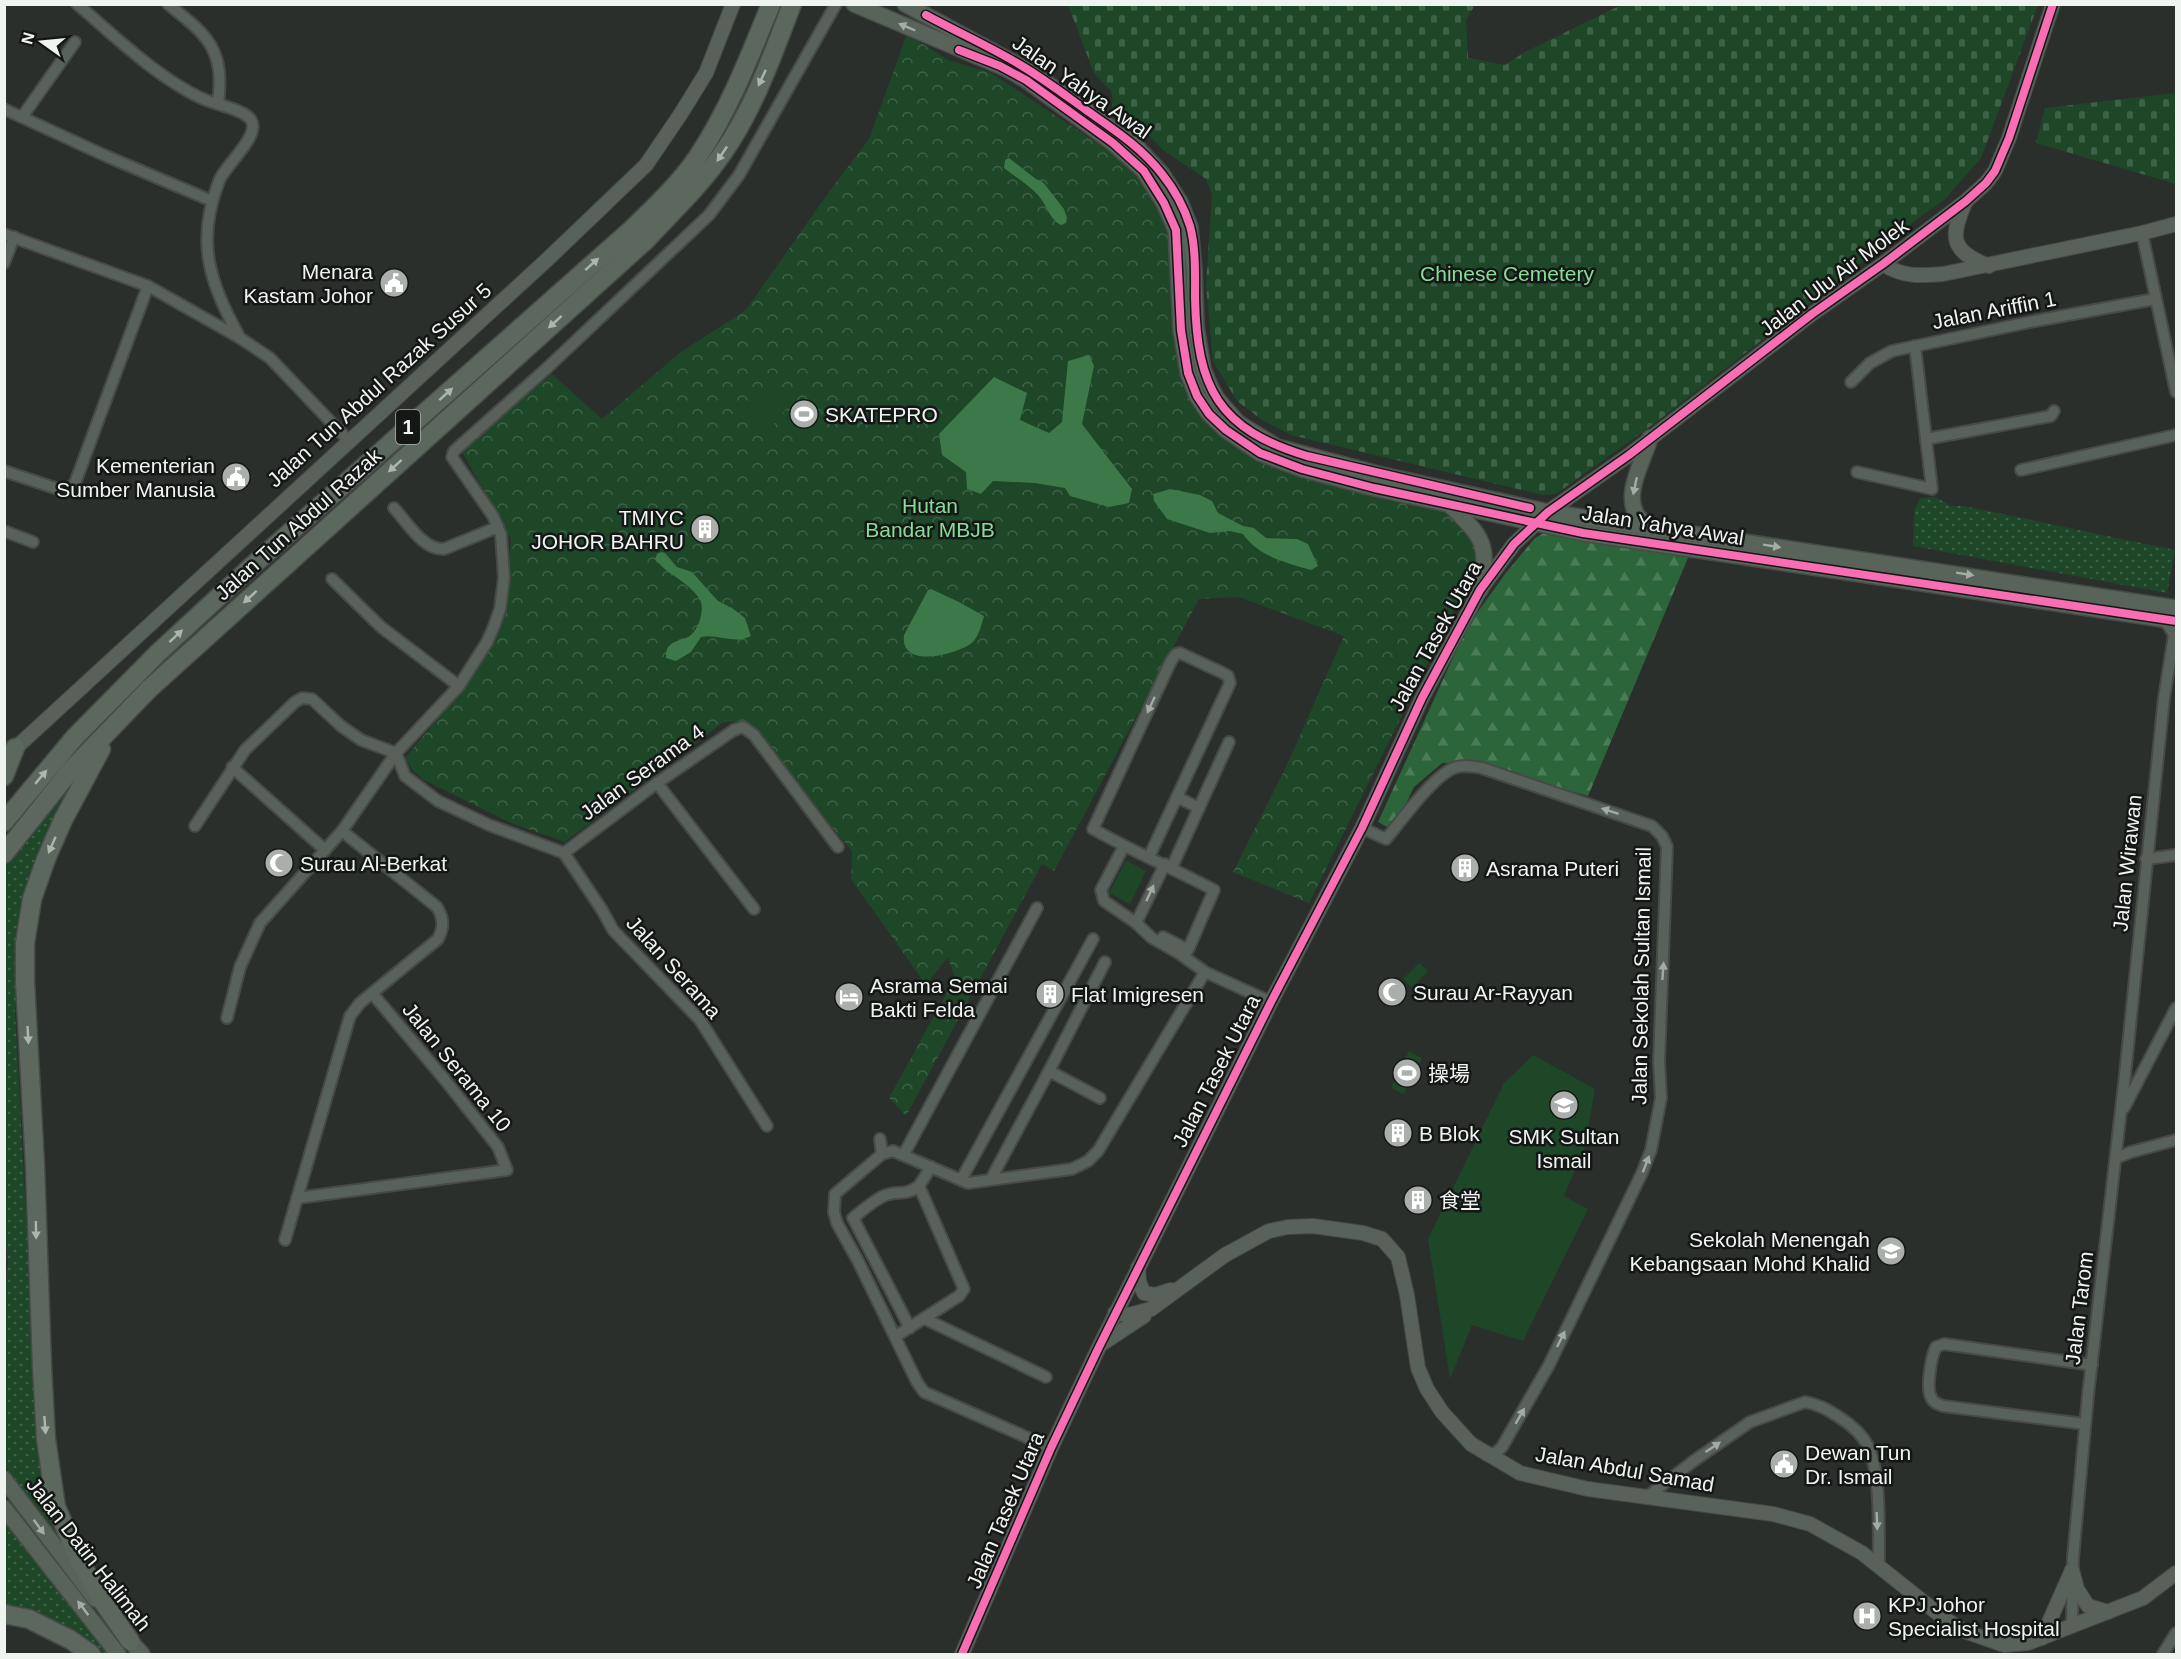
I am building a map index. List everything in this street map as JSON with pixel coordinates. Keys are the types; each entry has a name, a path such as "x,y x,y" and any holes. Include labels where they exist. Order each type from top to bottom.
{"highway":[{"name":"Jalan Tun Abdul Razak","path":"4,822 75,737 159,652 252,566 632,229 674,186 696,159 729,104 771,4"},
{"name":"Jalan Tun Abdul Razak","path":"4,854 70,771 149,689 645,240 690,194 723,153 739,125 774,52 792,4"},
{"path":"774,52 802,4"},
{"path":"130,1650 90,1579 56,1508 46,1439 39,1312 25,943 32,899 63,820 98,753 149,689"},
{"path":"4,776 10,753"},
{"path":"4,1614 29,1619 71,1640 91,1654"}],"main road":[{"name":"Jalan Yahya Awal","path":"854,4 1005,68 1113,143 1144,171 1164,203 1176,230 1181,330 1188,373 1197,396 1209,414 1226,430 1260,453 1302,469 1374,488 1583,533 2174,618"},
{"name":"Jalan Yahya Awal","path":"905,4 1020,64 1129,140 1162,174 1180,202 1190,227 1196,326 1203,369 1217,399 1238,423 1277,447 1428,486 1548,512 1946,572 2174,618"},
{"path":"1650,438 1633,488 1633,497 1637,515 1653,528"},
{"path":"1450,505 1477,532 1480,539 1486,564 1480,590"},
{"name":"Jalan Datin Halimah","path":"4,1479 130,1650"},
{"name":"Jalan Datin Halimah","path":"4,1508 130,1650"}],"street":[{"path":"77,4 138,56 179,85 201,98 245,114 252,121 254,131 247,144 234,157 220,178 207,225 206,249 221,302 240,338"},
{"path":"168,4 196,26 211,44 221,84 218,104"},
{"name":"Jalan Tun Abdul Razak Susur 5","path":"10,753 551,256 646,165 706,73 733,4"},
{"name":"Jalan Ulu Air Molek","path":"1548,512 1966,201 1986,183 1995,171 2009,138 2053,4"},
{"path":"227,1018 240,967 260,923 342,831 396,753 459,686 487,642 500,609 504,578 501,535 493,516 452,457 454,451 546,369 709,215 739,175 832,7"},
{"path":"22,117 75,42"},
{"path":"4,109 212,201"},
{"path":"1966,201 1955,224 1954,235 1959,248 1967,255 1989,266"},
{"path":"1882,264 1895,272 1918,276 1943,274 1989,266 2176,224"},
{"path":"2142,233 2176,392"},
{"path":"4,263 9,236 148,286 240,338 270,358 349,441"},
{"path":"4,471 61,490 68,489 75,483 148,286"},
{"name":"Jalan Ariffin 1","path":"1851,382 1870,363 1892,351 2155,299"},
{"path":"205,318 221,302"},
{"path":"1857,472 1931,490 1915,346"},
{"path":"1926,439 2051,416 2054,411"},
{"path":"2021,470 2176,435"},
{"path":"394,507 428,546 437,549 444,549 498,527"},
{"name":"Jalan Tasek Utara","path":"962,1654 1050,1448 1115,1312 1271,1002 1362,828 1422,698 1480,590 1496,567 1535,522 1548,512"},
{"path":"4,531 33,542"},
{"path":"332,579 381,627 459,686"},
{"name":"Jalan Wirawan","path":"2121,1114 2146,859 2174,618"},
{"path":"1149,857 1230,680 1223,673 1178,653 1171,661 1093,829 1214,890 1188,950 1163,937 1161,943"},
{"path":"195,826 245,750 302,698 312,699 341,726 361,740 396,753 405,776 438,801 489,825 564,853"},
{"name":"Jalan Serama 4","path":"564,853 657,783 734,730 745,727 754,735 838,847"},
{"path":"1136,923 1199,808 1230,742"},
{"name":"Jalan Sekolah Sultan Ismail","path":"1362,828 1386,839 1442,774 1456,767 1466,766 1482,768 1652,826 1662,836 1667,847 1659,1062 1660,1098 1651,1150 1549,1365 1502,1447 1497,1452 1487,1455"},
{"path":"232,767 325,850"},
{"path":"657,783 754,909"},
{"path":"1177,797 1199,808"},
{"path":"285,1240 350,1016 360,1003 438,939 442,930 443,918 437,907 342,831"},
{"path":"1124,846 1101,893 1104,901 1136,923 1145,933 1205,972 1271,1002"},
{"name":"Jalan Serama","path":"564,853 602,909 613,930 700,1020 767,1126"},
{"path":"2146,859 2176,855"},
{"path":"904,1154 910,1139 1037,908"},
{"path":"961,1180 1093,939"},
{"path":"991,1179 1105,962"},
{"path":"903,1332 837,1223 834,1199 838,1189 882,1154 893,1150 929,1169 968,1183 1072,1169 1088,1161 1098,1151 1205,972"},
{"name":"Jalan Serama 10","path":"297,1198 507,1170 498,1147 372,993"},
{"name":"Jalan Tarom","path":"2072,1626 2072,1570 2085,1424 2121,1114 2176,1008"},
{"path":"1049,1071 1100,1098"},
{"path":"2125,1075 2136,1075 2143,1072"},
{"path":"880,1139 882,1154"},
{"path":"2116,1158 2176,1140"},
{"path":"929,1169 919,1186 905,1194 885,1195 853,1218 903,1332 917,1382 924,1392 1050,1448"},
{"path":"903,1332 959,1296 964,1289 919,1186"},
{"name":"Jalan Abdul Samad","path":"1115,1312 1123,1315 1137,1314 1151,1309 1225,1255 1269,1231 1288,1227 1313,1226 1342,1229 1382,1239 1393,1249 1402,1266 1418,1368 1427,1389 1442,1412 1472,1444 1520,1473 1588,1489 1773,1514 1810,1524 1842,1540 1964,1632 2004,1645 2028,1643 2143,1598 2176,1573"},
{"path":"1138,1267 1140,1288 1147,1294 1155,1295 1179,1288"},
{"path":"1099,1347 1157,1308 1163,1299"},
{"path":"925,1319 1046,1377"},
{"path":"2085,1424 1943,1406 1934,1402 1929,1396 1932,1354 1936,1347 1944,1344 2092,1365"},
{"path":"1648,1496 1750,1422 1805,1402 1814,1404 1829,1410 1849,1423 1867,1445 1876,1477 1879,1567"},
{"path":"2072,1570 2077,1589 2088,1606 2108,1612"},
{"path":"2042,1638 2072,1570"},
{"path":"2163,1654 2176,1633"}],"green space":[{"name":"Chinese Cemetery","path":"1068,5 1475,5 1466,20 1468,58 1505,65 1525,52 1621,5 2038,5 1981,158 1944,200 1659,420 1556,494 1543,495 1291,435 1262,420 1237,401 1213,361 1206,285 1212,195 1206,179 1163,150 1147,133 1112,111 1111,91 1094,73"},
{"name":"Hutan Bandar MBJB","path":"907,34 948,60 991,73 1141,172 1167,217 1173,265 1177,336 1213,426 1238,448 1319,479 1442,510 1469,525 1479,560 1309,903 1233,872 1286,767 1344,636 1239,597 1199,599 1054,871 1042,864 906,1116 889,1098 955,978 948,957 926,985 851,879 852,851 744,721 723,722 565,842 511,823 424,780 414,772 405,758 456,697 496,638 507,590 511,539 461,450 552,374 602,419 681,352 746,310 869,139"},
{"path":"2176,93 2176,184 2036,143 2045,108"},
{"path":"766,385 790,405 767,432 743,412"},
{"path":"1935,497 1951,506 1964,506 2175,550 2167,593 1913,546 1914,512 1920,498"},
{"path":"1549,530 1690,553 1588,796 1482,765 1442,763 1414,787 1393,830 1378,822 1467,627 1505,574 1535,538"},
{"path":"89,754 32,898 15,1011 34,1364 45,1509 61,1545 5,1466 4,1299 8,1263 4,1226 5,859"},
{"path":"1126,860 1146,871 1130,904 1109,893"},
{"path":"1419,963 1428,971 1412,988 1403,979"},
{"name":"操場","path":"1409,1051 1422,1058 1404,1094 1391,1088"},
{"path":"1533,1055 1595,1089 1585,1147 1564,1196 1588,1209 1523,1341 1472,1325 1450,1379 1428,1239 1504,1083"},
{"path":"4,1518 107,1654 96,1654 5,1611"}],"shaded area":[{"path":"1009,158 1043,182 1064,209 1066,223 1061,225 1057,222 1038,195 1004,168 1005,160"},
{"path":"1089,355 1094,366 1082,424 1132,489 1129,503 1109,507 1070,496 1065,488 1035,483 993,481 981,494 967,489 966,472 942,455 939,434 994,377 1027,393 1020,420 1049,433 1062,422 1068,361"},
{"path":"1170,489 1200,495 1212,501 1218,513 1243,526 1254,528 1266,538 1297,539 1308,544 1318,566 1311,570 1273,558 1249,542 1243,534 1230,531 1210,533 1167,519 1154,501 1153,494"},
{"path":"661,552 665,553 677,567 692,572 718,601 745,618 751,636 739,639 701,637 691,652 676,661 666,658 670,645 689,637 694,632 702,608 696,594 655,559"},
{"path":"931,589 984,616 977,636 969,645 940,655 918,656 905,646 904,635 928,590"}],"cycle path":[{"path":"962,1654 1051,1448 1099,1347 1271,1002 1362,828 1422,698 1480,590 1514,544 1548,512 1629,455 1812,314 1966,201 1986,183 1995,171 2009,138 2053,4"},
{"path":"926,15 1022,66 1126,139 1154,164 1175,192 1188,219 1195,262 1197,330 1201,357 1218,401 1233,418 1252,433 1307,456 1530,508"},
{"path":"959,50 1000,66 1026,80 1113,143 1144,171 1164,203 1176,230 1181,330 1188,373 1197,396 1209,414 1226,430 1260,453 1302,469 1374,488 1583,533 2176,621"}],"place":[{"name":"Menara Kastam Johor","path":"394,283"},
{"name":"SKATEPRO","path":"804,414"},
{"name":"Kementerian Sumber Manusia","path":"236,477"},
{"name":"TMIYC JOHOR BAHRU","path":"705,529"},
{"name":"Surau Al-Berkat","path":"279,863"},
{"name":"Asrama Puteri","path":"1465,868"},
{"name":"Surau Ar-Rayyan","path":"1392,992"},
{"name":"Flat Imigresen","path":"1050,994"},
{"name":"Asrama Semai Bakti Felda","path":"849,997"},
{"name":"操場","path":"1407,1073"},
{"name":"SMK Sultan Ismail","path":"1564,1105"},
{"name":"B Blok","path":"1398,1133"},
{"name":"食堂","path":"1418,1200"},
{"name":"Sekolah Menengah Kebangsaan Mohd Khalid","path":"1891,1251"},
{"name":"Dewan Tun Dr. Ismail","path":"1784,1464"},
{"name":"KPJ Johor Specialist Hospital","path":"1867,1616"}]}
